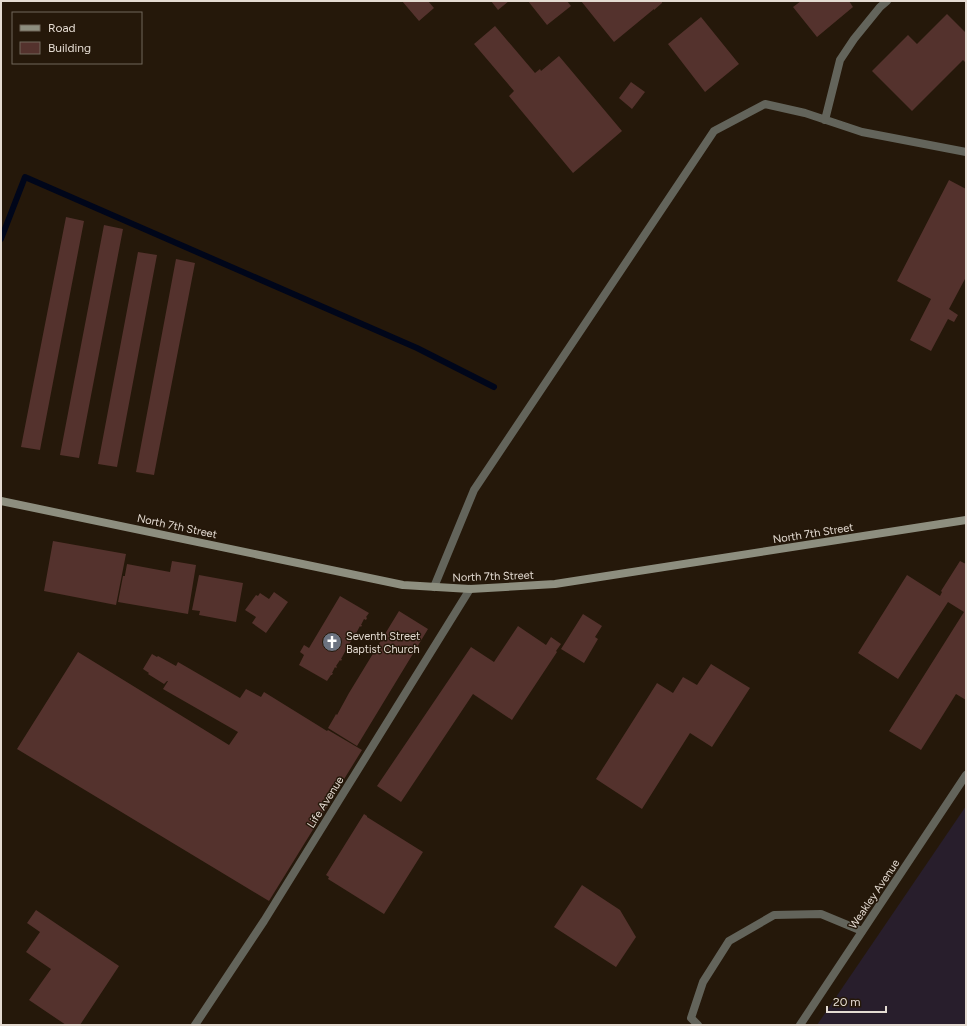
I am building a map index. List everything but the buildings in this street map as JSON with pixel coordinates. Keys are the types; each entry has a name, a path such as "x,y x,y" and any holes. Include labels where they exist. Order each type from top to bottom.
{"street":[{"path":"825,120 840,60 854,39 880,7 887,1"},
{"path":"434,587 474,490 714,132 764,104 805,114 862,132 966,152"},
{"name":"North 7th Street","path":"1,501 403,585 470,589 555,584 966,520"},
{"name":"Life Avenue","path":"195,1025 264,921 470,589"},
{"name":"Weakley Avenue","path":"800,1025 966,775"},
{"path":"698,1025 691,1018 703,982 729,941 774,915 821,914 862,931"}],"shaded area":[{"path":"966,806 966,1025 817,1025"}],"waterway":[{"path":"1,239 25,177 417,348 494,387"}],"place":[{"name":"Seventh Street Baptist Church","path":"332,642"}]}
